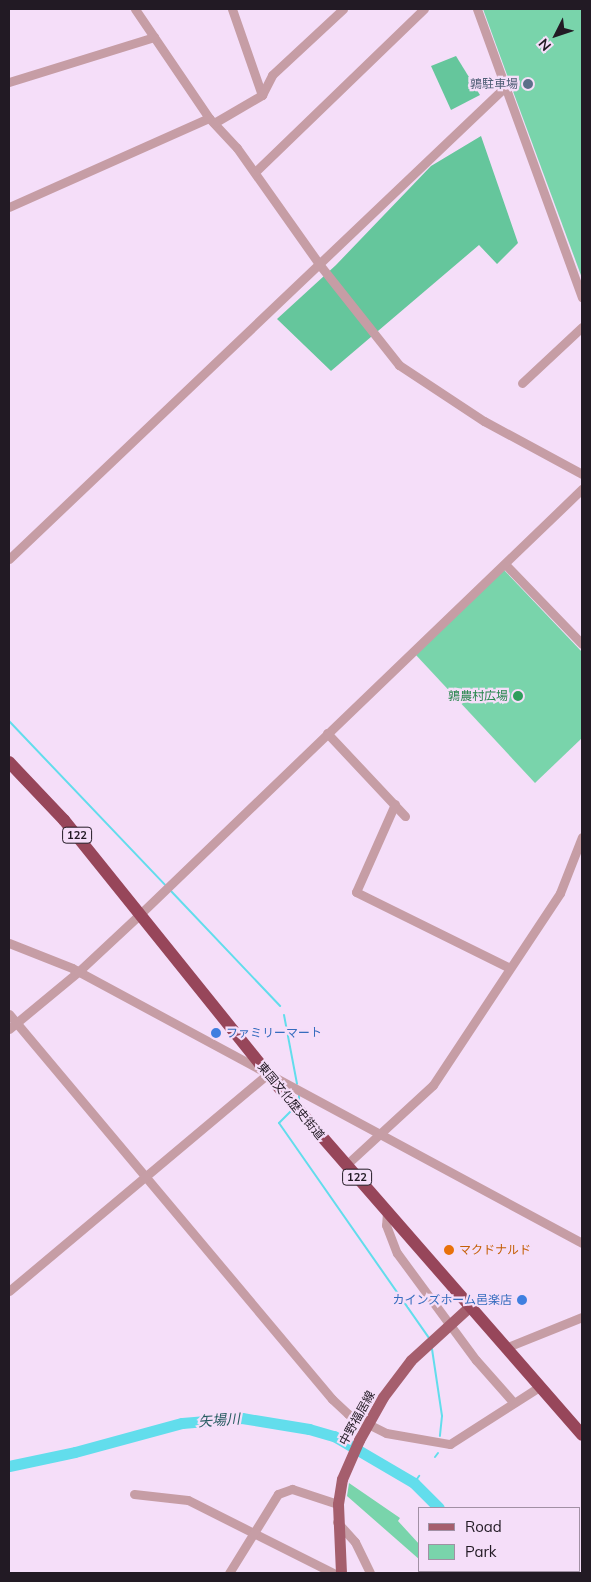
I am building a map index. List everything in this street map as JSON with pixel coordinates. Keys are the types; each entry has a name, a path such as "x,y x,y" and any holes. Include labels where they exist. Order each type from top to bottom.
{"highway":[{"name":"東国文化歴史街道","path":"9,762 64,820 268,1074 346,1166 582,1434"}],"main road":[{"name":"中野福居線","path":"340,1573 337,1522 342,1479 366,1426 411,1360 469,1307"}],"street":[{"path":"135,9 212,121 255,172 319,264 399,364 484,422 582,474"},
{"path":"232,9 262,95"},
{"path":"9,207 212,121 262,95 272,75 343,9"},
{"path":"255,172 424,9"},
{"path":"477,9 582,298"},
{"path":"9,82 154,37"},
{"path":"9,558 505,87"},
{"path":"522,383 582,327"},
{"path":"9,1029 78,972 140,914 327,732 582,489"},
{"path":"505,564 582,644"},
{"path":"327,732 405,816"},
{"path":"395,804 356,892 508,968"},
{"path":"346,1166 378,1134 433,1085 508,968 560,893 582,837"},
{"path":"9,943 78,972 582,1244"},
{"path":"9,1014 332,1399 348,1414 366,1426 386,1434 450,1444 539,1387"},
{"path":"9,1291 268,1074"},
{"path":"387,1212 386,1225 397,1253 450,1325 514,1403"},
{"path":"505,1348 582,1317"},
{"path":"229,1573 256,1534 278,1494 292,1489 338,1504"},
{"path":"134,1494 188,1500 332,1573"},
{"path":"337,1522 355,1542 370,1573"}],"green space":[{"path":"483,9 582,9 582,278 514,94"},
{"path":"456,56 480,95 451,110 431,66"},
{"path":"481,136 518,243 497,264 479,245 331,371 277,319 336,265 431,166"},
{"name":"鶉農村広場","path":"504,570 582,652 582,738 535,783 415,654"},
{"path":"349,1483 400,1518 398,1521 418,1543 418,1558 347,1496"}],"waterway":[{"path":"9,721 165,885"},
{"path":"170,890 280,1006"},
{"path":"284,1015 297,1084"},
{"path":"299,1095 299,1102"},
{"path":"291,1111 279,1123 429,1338"},
{"path":"432,1349 442,1416 440,1436"},
{"name":"矢場川","path":"9,1466 75,1452 182,1423 242,1418 309,1429 334,1436 414,1483 438,1507"},
{"path":"435,1457 438,1453"},
{"path":"414,1483 419,1476"}],"place":[{"name":"鶉駐車場","path":"528,84"},
{"name":"鶉農村広場","path":"518,696"},
{"name":"ファミリーマート","path":"216,1033"},
{"name":"マクドナルド","path":"449,1250"},
{"name":"カインズホーム邑楽店","path":"522,1300"}]}
